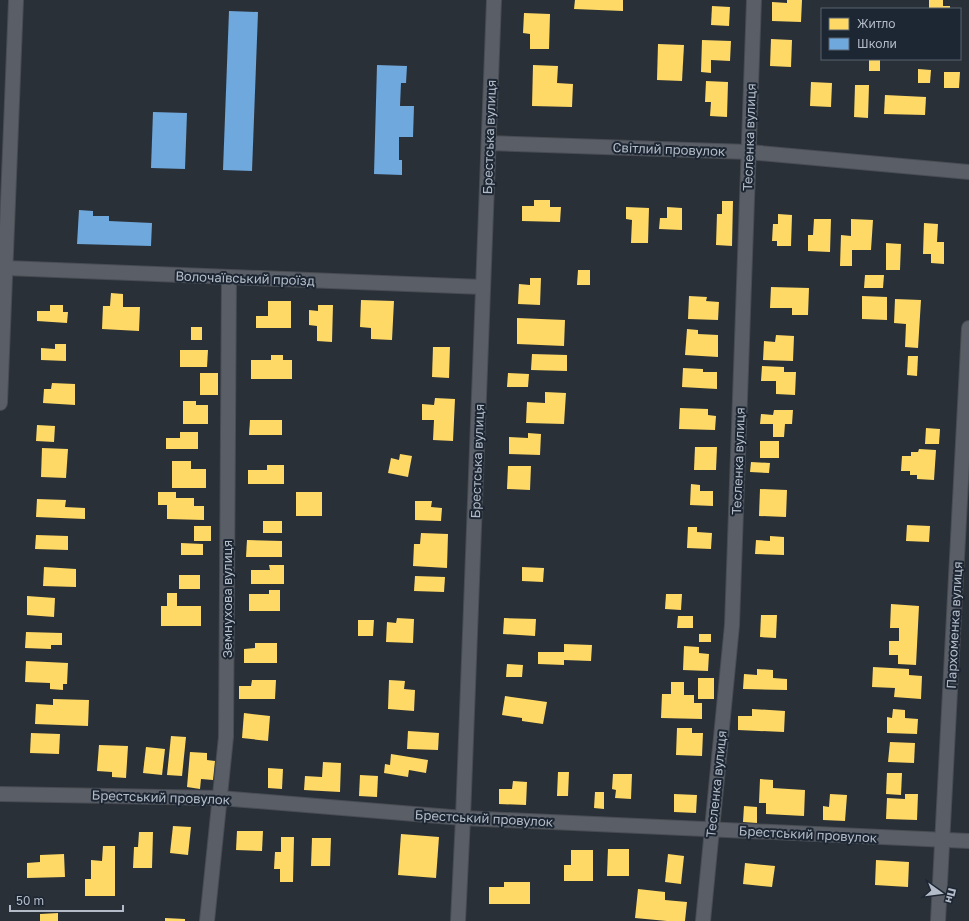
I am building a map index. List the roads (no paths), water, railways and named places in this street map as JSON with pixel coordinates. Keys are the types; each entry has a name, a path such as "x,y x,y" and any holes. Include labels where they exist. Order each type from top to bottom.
{"street":[{"path":"0,403 6,268 6,103 16,0"},
{"name":"Брестська вулиця","path":"458,921 494,0"},
{"name":"Тесленка вулиця","path":"703,921 732,626 754,0"},
{"name":"Світлий провулок","path":"489,143 749,152 969,172"},
{"name":"Волочаївський проїзд","path":"6,268 483,287"},
{"name":"Земнухова вулиця","path":"207,921 226,737 228,277"},
{"name":"Пархоменка вулиця","path":"938,921 969,328"},
{"name":"Брестський провулок","path":"0,794 220,798 463,818 969,841"}]}
